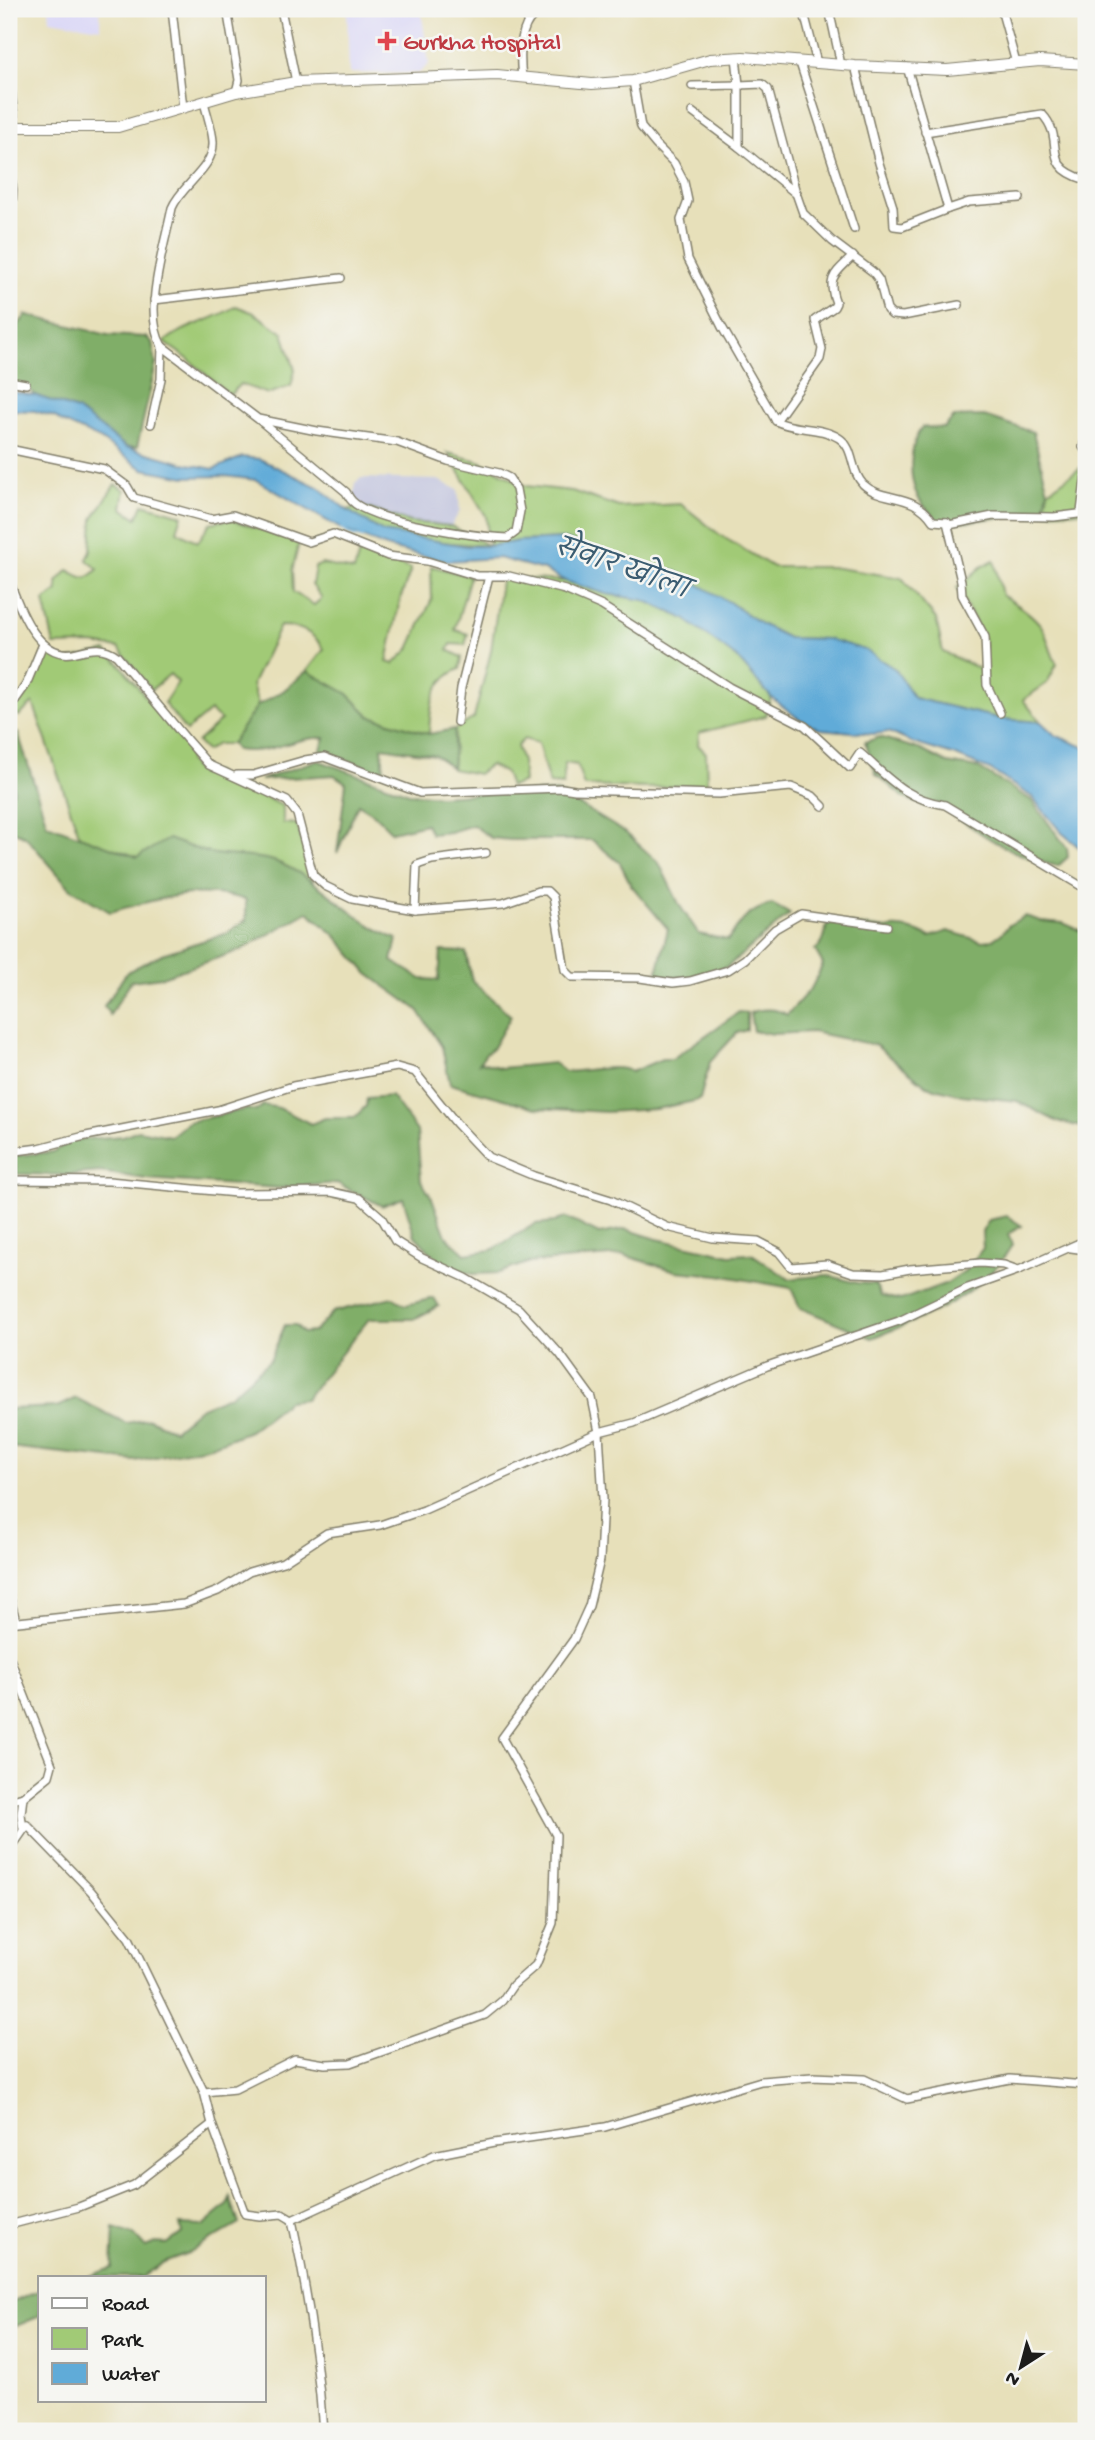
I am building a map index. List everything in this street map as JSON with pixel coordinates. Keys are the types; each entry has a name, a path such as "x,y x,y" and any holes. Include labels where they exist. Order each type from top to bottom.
{"street":[{"path":"172,9 183,108"},
{"path":"227,9 239,80 236,92"},
{"path":"281,9 296,82"},
{"path":"522,78 520,57 524,33 532,17 549,9"},
{"path":"817,63 804,11 829,9 841,65"},
{"path":"1001,9 1016,63"},
{"path":"9,71 12,128 118,127 236,92 296,82 497,75 592,85 632,81 710,59 736,57 947,70 1040,61 1086,64"},
{"path":"736,57 739,147"},
{"path":"800,63 854,229"},
{"path":"855,66 893,207 894,226 901,227 969,202 1020,198"},
{"path":"907,67 948,209"},
{"path":"632,81 642,127 674,163 684,182 688,201 681,220 688,259 722,327 776,421 838,437 847,445 856,474 864,485 917,504 928,513 933,522 949,524 993,516 1054,517 1084,513 1086,472"},
{"path":"692,86 762,84 768,89 803,213 879,280 887,310 892,316 960,305"},
{"path":"204,102 213,143 210,156 202,169 177,197 172,208 154,300 156,335 162,346 258,419 346,492 352,502 366,510 413,525 446,531 508,538 516,532 520,500 509,478 499,473 448,461 414,446 397,442 317,431 258,419"},
{"path":"692,112 796,193"},
{"path":"925,132 1042,114 1050,122 1059,166 1068,174 1086,180"},
{"path":"9,166 12,203"},
{"path":"776,421 820,359 821,349 815,320 834,307 836,303 830,288 831,282 853,256"},
{"path":"154,300 341,278"},
{"path":"151,424 161,379 162,346"},
{"path":"9,381 26,384"},
{"path":"1086,438 1083,447 1086,452"},
{"path":"9,449 104,469 127,486 134,498 211,519 233,515 309,542 333,534 388,556 427,561 477,576 509,576 565,590 603,606 729,687 805,726 850,768 860,753 907,793 926,802 946,804 1086,889"},
{"path":"947,522 962,595 985,637 987,685 1000,713"},
{"path":"457,722 461,688 489,576"},
{"path":"9,580 21,613 43,644 64,654 85,649 107,649 117,656 209,765 287,801 297,814 313,875 325,886 352,899 415,910 503,903 538,891 547,891 553,897 565,970 572,976 640,978 673,983 728,970 745,959 775,929 801,914 887,926"},
{"path":"9,709 26,685 43,644"},
{"path":"234,775 253,775 324,757 420,793 562,788 719,794 791,787 813,796 823,806"},
{"path":"415,910 417,865 432,860 486,853"},
{"path":"9,1152 218,1110 293,1086 397,1067 415,1072 456,1123 488,1157 534,1176 611,1200 667,1227 713,1238 758,1241 779,1252 791,1267 827,1264 853,1273 883,1275 910,1269 981,1262 1019,1270"},
{"path":"9,1180 110,1181 236,1193 331,1192 359,1198 381,1217 395,1241 519,1309 560,1354 592,1398 600,1432 603,1534 589,1606 575,1639 502,1738 556,1835 553,1923 536,1965 485,2015 350,2063 325,2064 295,2059 235,2089 204,2092"},
{"path":"9,1595 12,1622 184,1604 218,1591 250,1572 283,1562 327,1533 380,1525 424,1510 600,1432 634,1423 767,1366 900,1321 968,1288 1019,1270 1086,1240"},
{"path":"1071,1248 1086,1250"},
{"path":"9,1656 52,1765 49,1776 23,1797 9,1801"},
{"path":"23,1797 23,1829 27,1825"},
{"path":"27,1825 91,1891 129,1938 204,2092 212,2124 245,2214 282,2214 292,2220 320,2389 323,2431"},
{"path":"9,1843 16,1841 27,1825"},
{"path":"292,2220 435,2155 494,2143 605,2127 761,2081 812,2077 864,2079 907,2099 1010,2079 1086,2085"},
{"path":"9,2225 79,2207 134,2185 212,2124"}],"shaded area":[{"path":"49,9 100,9 100,28 50,20"},
{"name":"Gurkha Hospital","path":"347,9 421,9 429,64 419,73 349,73"},
{"path":"361,478 438,480 458,490 460,511 451,526 410,522 361,506 353,500 356,483"}],"green space":[{"path":"236,306 254,313 283,333 295,370 291,386 268,394 240,384 230,395 164,342 181,331"},
{"path":"26,315 108,335 146,337 152,342 156,364 137,447 126,447 77,410 37,396 27,388 9,385 9,337"},
{"path":"984,416 1033,432 1048,491 1043,513 950,523 935,520 920,500 911,471 912,452 918,434 922,427 944,428 954,417"},
{"path":"448,453 482,462 526,486 572,491 619,507 681,504 720,535 773,567 831,567 902,578 936,619 943,652 982,670 984,639 957,588 981,567 994,560 1002,595 1029,613 1042,627 1057,664 1047,683 1023,700 1041,722 1002,719 914,698 895,669 828,639 788,638 761,624 729,602 602,551 563,539 519,541 489,546 486,516"},
{"path":"1086,464 1086,511 1043,513 1048,491"},
{"path":"115,484 125,490 122,508 137,518 143,504 182,515 177,531 198,542 210,523 231,519 299,543 292,571 293,592 314,605 322,598 312,585 315,567 322,564 354,571 360,550 411,569 400,600 387,662 394,664 409,649 432,599 431,566 470,576 455,630 468,634 465,645 451,644 448,650 462,657 460,669 443,680 438,687 430,714 429,734 370,716 348,694 307,671 324,649 311,634 294,627 280,626 252,684 258,705 231,744 217,744 206,751 197,742 221,720 210,711 186,731 164,703 178,682 170,674 151,690 119,648 92,644 54,645 44,601 58,591 57,582 68,570 86,577 98,569 87,560 91,550 93,519"},
{"path":"361,506 410,522 451,526 489,546 428,541 383,532 347,510"},
{"path":"511,578 565,581 606,594 644,600 685,619 738,659 771,697 766,716 699,733 698,745 706,753 707,784 648,788 584,786 577,765 565,763 563,785 549,784 538,743 524,739 517,746 524,782 510,787 505,773 490,765 478,774 452,769 455,729 474,718 491,651 501,581"},
{"path":"106,651 120,664 189,749 189,762 201,775 214,772 283,806 283,823 297,824 313,881 272,861 213,854 168,840 138,857 80,837 33,703 19,716 9,712 35,677 45,654 67,660"},
{"path":"307,671 348,694 370,716 429,734 455,729 452,768 435,755 382,747 384,772 320,752 325,738 260,750 236,750 231,744 258,705 283,691"},
{"path":"18,733 47,824 137,857 168,839 215,854 260,858 291,868 365,922 397,939 392,961 422,979 439,980 441,951 466,952 472,981 511,1016 492,1049 479,1063 501,1068 554,1063 565,1072 618,1068 631,1072 662,1059 672,1059 739,1012 747,1013 747,1030 737,1033 710,1062 700,1099 695,1101 656,1109 606,1112 536,1108 450,1084 442,1047 418,1010 368,974 335,935 308,912 241,950 162,977 131,981 110,1015 104,1006 127,972 162,954 227,933 246,920 246,900 211,894 178,895 110,912 70,888 26,837 9,829 9,796 14,791 9,767 9,735"},
{"path":"880,737 921,750 947,763 978,768 1031,800 1067,848 1068,857 1058,866 1025,857 980,833 938,803 925,806 904,798 876,774 865,742"},
{"path":"317,760 409,793 440,796 558,792 626,833 659,863 680,906 699,934 728,940 746,917 772,904 790,914 727,967 690,978 656,977 668,929 631,885 620,863 592,840 491,838 473,825 431,834 426,824 392,832 374,814 358,804 337,853 346,783 334,775 260,780"},
{"path":"1025,916 1063,923 1086,933 1086,1128 1056,1121 1017,1101 962,1095 927,1086 875,1045 812,1032 774,1034 753,1031 750,1013 769,1010 787,1015 812,987 823,964 815,950 822,942 827,924 833,922 887,929 903,928 930,937 948,931 981,941 992,940 1009,925"},
{"path":"391,1096 417,1131 421,1181 432,1198 446,1236 465,1254 492,1250 535,1224 555,1222 565,1217 599,1234 626,1229 657,1239 730,1255 752,1254 789,1279 827,1275 857,1283 875,1284 881,1296 901,1300 947,1283 966,1270 983,1248 982,1232 989,1220 1007,1216 1022,1226 1008,1234 1012,1245 1000,1263 969,1292 932,1313 872,1338 800,1308 791,1288 719,1275 676,1271 623,1255 527,1263 499,1273 473,1274 452,1269 434,1256 415,1236 403,1198 382,1206 337,1183 279,1188 146,1179 100,1172 66,1175 17,1174 13,1156 52,1152 73,1140 123,1136 138,1130 171,1136 188,1122 247,1109 256,1111 263,1105 279,1108 311,1124 325,1118 354,1118 366,1106 367,1098"},
{"path":"392,1297 406,1305 434,1298 439,1306 414,1319 369,1319 305,1399 288,1401 249,1431 211,1446 135,1461 9,1447 9,1409 57,1407 76,1398 126,1423 149,1419 174,1430 201,1407 231,1395 270,1360 285,1325 296,1325 303,1333 314,1332 333,1312"},
{"path":"230,2197 239,2224 188,2253 164,2262 144,2276 91,2276 112,2268 114,2228 134,2235 145,2247 156,2243 167,2244 182,2233 180,2225 203,2226 228,2205"},
{"path":"38,2291 38,2317 9,2329 9,2304"}],"water":[{"path":"9,391 37,396 77,410 126,447 183,463 214,469 242,457 260,459 318,487 347,510 383,532 467,546 563,539 677,572 788,638 828,639 865,650 895,669 914,698 1002,719 1041,722 1055,735 1086,748 1086,853 1061,832 1032,797 990,770 888,732 874,734 820,729 799,719 771,697 738,659 685,619 644,600 606,594 565,581 544,570 498,558 447,561 389,548 343,530 256,480 225,476 186,477 143,469 100,439 55,417 35,411 9,410"}],"waterway":[{"name":"सेवार खोला","path":"341,528 351,535 363,538"}],"place":[{"name":"Gurkha Hospital","path":"387,41"}]}
